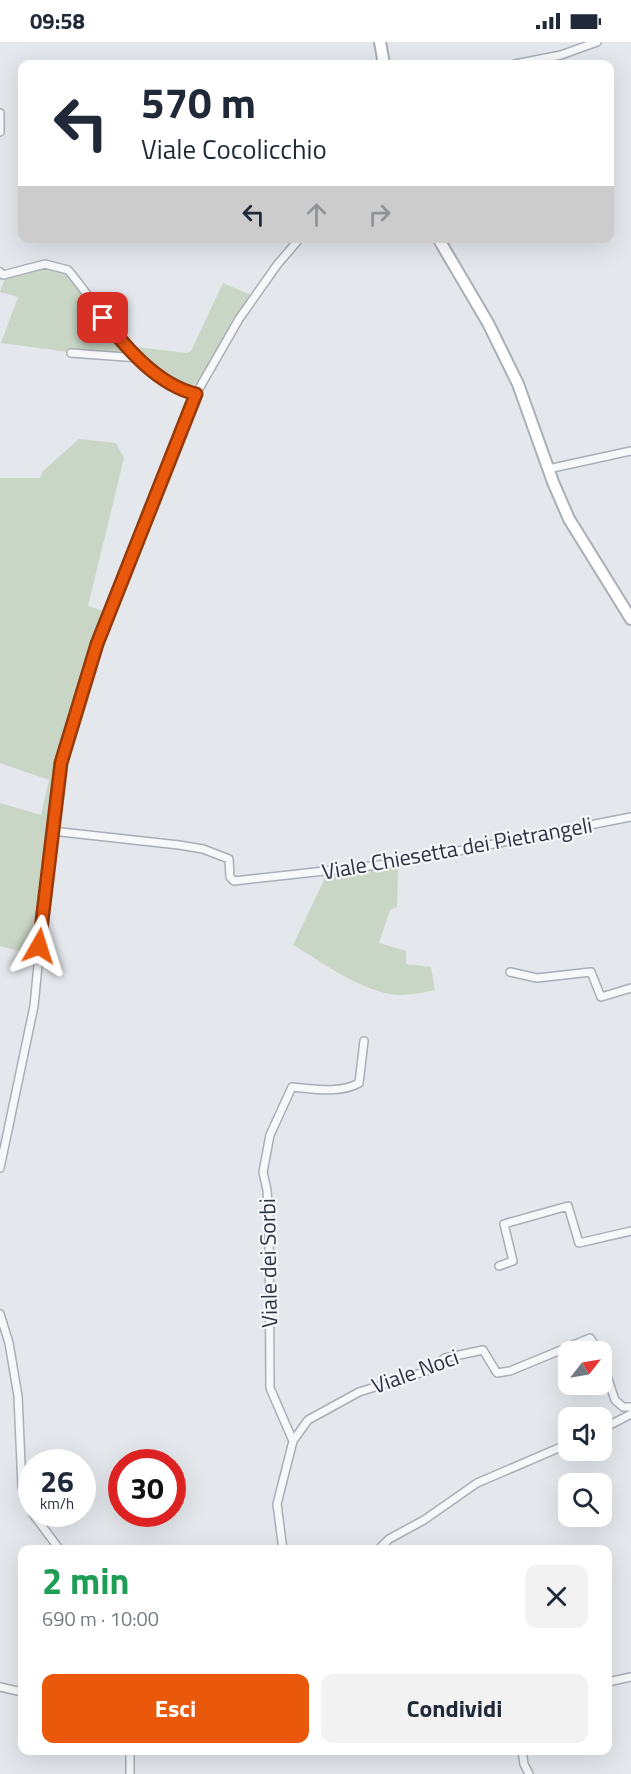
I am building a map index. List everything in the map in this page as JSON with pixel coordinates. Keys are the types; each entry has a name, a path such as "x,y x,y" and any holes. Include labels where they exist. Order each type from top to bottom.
{"main road":[{"path":"380,42 383,60"},
{"path":"441,243 489,323 518,384 548,469 569,519 631,619"}],"street":[{"path":"535,60 561,55 597,42"},
{"path":"0,113 0,132"},
{"path":"0,1168 34,1006 61,763 97,644 196,394 238,319 296,243"},
{"path":"0,272 3,275 45,264 68,270 114,332 139,358 177,390 196,394"},
{"path":"71,353 139,358"},
{"path":"548,469 631,451"},
{"name":"Viale Chiesetta dei Pietrangeli","path":"52,831 203,849 229,859 230,877 234,880 397,863 631,817"},
{"path":"510,972 537,978 591,972 601,997 631,988"},
{"name":"Viale dei Sorbi","path":"293,1441 270,1388 269,1218 263,1172 270,1135 292,1087 322,1090 350,1088 359,1083 364,1041"},
{"path":"499,1266 513,1261 504,1224 568,1206 579,1243 631,1231"},
{"path":"0,1314 9,1343 18,1396 20,1449"},
{"name":"Viale Noci","path":"293,1441 308,1420 359,1392 427,1371 445,1358 483,1350 497,1373 510,1371 558,1351"},
{"path":"612,1391 615,1400 623,1407 631,1407"},
{"path":"612,1424 631,1414"},
{"path":"282,1545 277,1504 293,1441"},
{"path":"383,1545 477,1483 558,1448"},
{"path":"43,1527 56,1545"},
{"path":"612,1681 631,1677"},
{"path":"0,1688 18,1691"},
{"path":"130,1755 130,1774"},
{"path":"523,1755 529,1774"}],"green space":[{"path":"46,268 60,269 72,279 101,320 132,355 69,352 1,343 18,297 0,292 6,276"},
{"path":"223,283 251,295 197,383 190,386 181,387 170,383 110,323 110,316 136,347 187,353 191,351"},
{"path":"79,439 116,443 124,458 88,606 107,612 92,648 55,782 34,955 0,946 0,803 41,815 49,780 0,763 0,478 40,478 43,471"},
{"path":"395,867 398,871 397,907 390,910 379,943 406,951 406,964 431,967 435,990 400,995 376,991 339,973 293,945 327,874"}],"route":[{"path":"39,946 56,783 61,763 97,644 196,394 177,390 148,367 103,318"}]}
